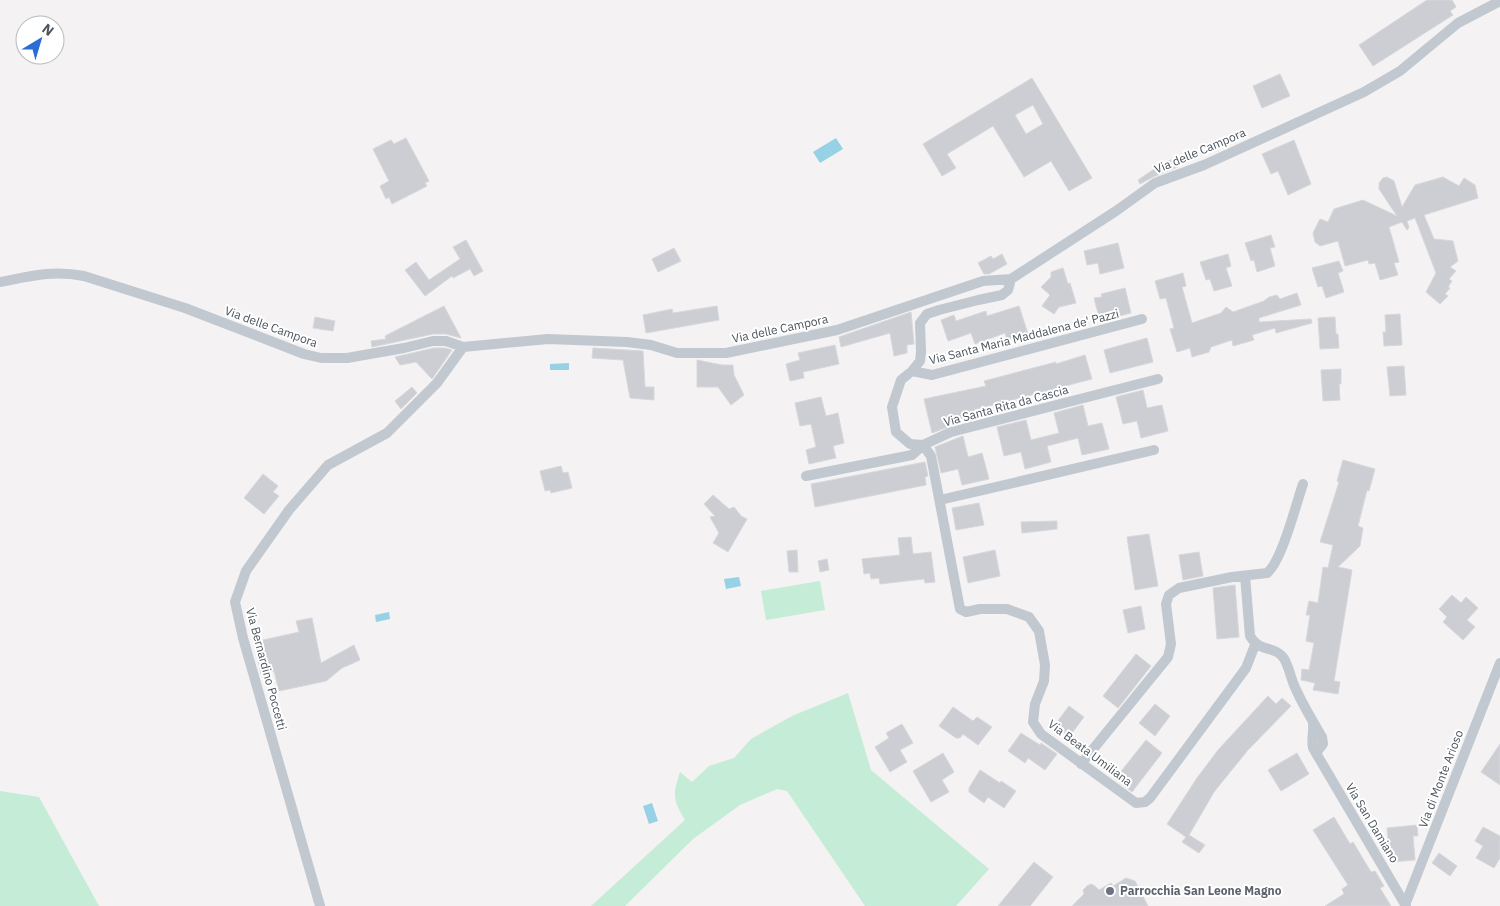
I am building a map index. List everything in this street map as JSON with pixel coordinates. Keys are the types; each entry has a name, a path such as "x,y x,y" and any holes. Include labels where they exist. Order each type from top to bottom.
{"street":[{"name":"Via delle Campora","path":"0,282 48,272 84,276 185,308 304,354 321,358 363,356 433,341 446,341 463,347 548,339 627,342 677,353 726,353 837,330 983,281 1011,279 1116,211 1155,183 1204,165 1364,92 1400,71 1458,23 1500,1"},
{"path":"924,445 910,444 896,432 892,407 901,380 920,361 920,323 928,314 978,300 1002,296 1008,290 1011,279"},
{"name":"Via Santa Maria Maddalena de' Pazzi","path":"912,371 932,375 1142,319"},
{"name":"Via Bernardino Poccetti","path":"320,906 243,638 235,602 246,570 288,510 328,464 387,433 437,383 463,347"},
{"name":"Via Santa Rita da Cascia","path":"806,476 912,455 924,445 952,432 1158,378"},
{"name":"Via Beata Umiliana","path":"924,445 931,456 960,609 966,612 1007,610 1029,617 1039,631 1045,665 1044,681 1035,704 1033,722 1041,734 1136,803 1145,802 1150,798 1246,668 1255,645"},
{"path":"940,500 1154,450"},
{"path":"1081,764 1168,657 1171,644 1166,604 1169,595 1179,588 1232,577 1267,573 1275,564 1303,484"},
{"path":"1245,576 1250,636 1255,645"},
{"name":"Via San Damiano","path":"1255,645 1266,650 1275,651 1282,656 1294,686 1313,723 1322,736 1323,744 1316,753 1406,905"},
{"name":"Via di Monte Arioso","path":"1406,905 1500,663"}],"green space":[{"path":"820,581 825,610 766,620 761,591"},
{"path":"848,693 871,770 989,869 956,906 865,906 787,791 777,789 740,805 693,839 625,906 591,906 685,820 675,796 680,772 692,782 709,766 734,758 751,739 792,716"},
{"path":"0,791 39,797 99,906 0,906"}],"water":[{"path":"836,138 843,149 820,163 813,152"},
{"path":"569,363 569,370 550,370 550,364"},
{"path":"739,577 741,586 726,589 724,579"},
{"path":"389,612 390,619 376,622 375,615"},
{"path":"652,803 658,821 649,824 643,806"}],"building":[{"path":"1427,0 1452,0 1456,7 1450,11 1453,15 1373,66 1359,45"},
{"path":"1280,74 1290,96 1262,108 1253,86"},
{"path":"1032,78 1092,178 1069,191 1051,161 1024,177 993,126 947,154 956,168 942,176 923,144","holes":["1033,105 1043,124 1026,134 1015,115"]},
{"path":"406,138 429,181 425,183 427,186 392,204 389,197 386,199 380,186 389,181 373,149 391,140 394,144"},
{"path":"1294,140 1311,184 1288,195 1278,171 1271,174 1262,154"},
{"path":"1174,159 1178,167 1140,184 1138,180 1163,163"},
{"path":"1387,177 1394,181 1402,207 1415,185 1443,177 1459,186 1464,178 1475,185 1478,198 1424,215 1434,239 1453,241 1458,261 1450,267 1456,271 1449,279 1452,281 1448,287 1450,288 1445,294 1448,296 1440,304 1426,292 1436,273 1415,218 1407,221 1409,228 1407,230 1402,222 1389,227 1399,262 1394,263 1398,275 1380,280 1375,263 1369,264 1368,260 1345,266 1338,241 1320,246 1315,242 1313,233 1320,219 1328,222 1334,209 1363,200 1397,216 1379,189 1379,183 1383,178"},
{"path":"1271,235 1275,247 1270,248 1275,266 1257,272 1254,260 1251,261 1245,243"},
{"path":"466,240 483,271 474,276 470,269 453,278 452,276 425,296 405,270 416,262 429,280 460,259 453,247"},
{"path":"1118,243 1124,268 1100,274 1098,263 1087,265 1084,251"},
{"path":"674,248 681,261 658,272 652,259"},
{"path":"1002,254 1007,264 989,274 984,274 978,263 991,256 993,259"},
{"path":"1228,254 1231,266 1226,268 1232,286 1214,291 1210,279 1206,280 1200,262"},
{"path":"1339,261 1343,271 1338,273 1344,292 1326,298 1322,286 1318,287 1312,268"},
{"path":"1063,268 1076,303 1059,307 1054,314 1042,306 1050,295 1041,287 1051,277 1051,272"},
{"path":"1183,273 1186,286 1182,287 1192,323 1221,313 1226,307 1233,312 1264,301 1269,297 1277,295 1280,299 1297,293 1301,305 1259,318 1259,322 1311,319 1312,323 1276,333 1275,328 1252,335 1254,340 1233,346 1232,340 1211,347 1209,352 1192,357 1190,348 1177,352 1170,329 1174,328 1166,298 1160,299 1155,281"},
{"path":"1125,288 1131,313 1100,321 1094,298 1102,297 1101,294"},
{"path":"444,306 461,338 446,334 433,334 372,347 371,341 386,339 385,336"},
{"path":"717,306 719,320 646,333 643,315 672,309 673,313"},
{"path":"1019,306 1028,334 1007,340 1005,333 975,344 971,333 948,341 941,320 954,315 956,321 986,311 987,316"},
{"path":"911,312 914,344 907,345 907,353 894,356 890,333 841,347 839,337"},
{"path":"1400,314 1402,345 1384,346 1383,332 1386,332 1385,315"},
{"path":"315,317 335,321 333,331 313,328"},
{"path":"1335,317 1339,348 1320,349 1318,318"},
{"path":"1147,338 1153,362 1110,373 1104,350"},
{"path":"835,345 839,364 803,372 804,378 790,381 786,364 800,360 798,353"},
{"path":"434,348 452,350 432,379 416,362 400,365 395,357"},
{"path":"593,348 643,351 645,387 654,387 654,400 630,398 623,360 592,358"},
{"path":"1085,355 1092,379 974,410 975,416 958,419 959,423 932,433 924,399 986,386 984,381"},
{"path":"697,360 722,365 733,365 734,375 744,395 731,405 718,387 697,387"},
{"path":"1404,366 1406,395 1390,396 1387,367"},
{"path":"1341,369 1341,384 1339,384 1340,400 1323,401 1321,370"},
{"path":"412,387 417,393 401,409 395,401"},
{"path":"1143,390 1147,408 1162,405 1168,431 1141,438 1137,421 1123,424 1116,397"},
{"path":"821,397 826,416 838,413 844,443 833,446 836,458 809,464 806,450 816,447 811,424 800,426 795,403"},
{"path":"1083,405 1088,426 1102,423 1109,449 1082,455 1078,438 1047,446 1051,462 1025,469 1021,452 1004,456 997,427 1026,420 1031,440 1059,433 1054,413"},
{"path":"963,436 968,457 982,453 989,479 962,485 958,469 941,473 935,447"},
{"path":"1343,460 1375,469 1369,491 1367,490 1358,526 1363,528 1360,546 1338,567 1352,570 1334,681 1340,682 1338,694 1313,690 1315,683 1301,680 1302,669 1309,670 1314,643 1306,641 1310,615 1306,615 1309,601 1318,603 1323,567 1328,568 1333,545 1320,542 1339,482 1337,481"},
{"path":"925,462 928,476 925,477 926,485 815,507 811,484"},
{"path":"561,466 563,473 568,472 572,488 551,493 550,490 545,491 540,471"},
{"path":"263,474 278,486 273,492 279,496 264,514 244,498"},
{"path":"713,495 729,509 734,507 741,516 747,519 728,552 713,543 719,533 710,517 715,516 704,504"},
{"path":"979,503 984,525 956,530 952,508"},
{"path":"1057,521 1057,529 1022,533 1021,522"},
{"path":"1149,534 1158,586 1135,590 1127,537"},
{"path":"911,537 913,554 931,552 935,582 925,583 924,579 880,584 879,578 871,579 870,573 864,574 862,559 900,555 898,538"},
{"path":"797,550 798,572 789,572 787,551"},
{"path":"995,550 1000,576 968,583 963,557"},
{"path":"1199,552 1203,576 1183,580 1179,555"},
{"path":"827,559 829,570 820,572 818,561"},
{"path":"1235,585 1239,637 1217,639 1213,588"},
{"path":"1452,595 1461,603 1466,597 1478,608 1467,620 1475,627 1463,640 1443,622 1447,617 1439,609"},
{"path":"1141,606 1145,629 1128,633 1123,610"},
{"path":"312,618 321,663 354,645 360,660 342,668 326,681 279,691 274,671 261,674 254,642 299,632 296,621"},
{"path":"1136,654 1151,666 1118,708 1103,696"},
{"path":"1268,696 1276,704 1282,698 1291,706 1248,750 1214,792 1189,835 1205,845 1199,853 1182,842 1186,837 1167,824 1218,750"},
{"path":"1155,704 1170,716 1155,736 1139,723"},
{"path":"1069,706 1084,717 1069,737 1054,726"},
{"path":"953,707 973,721 977,717 992,727 978,745 963,734 960,738 956,738 939,726"},
{"path":"902,724 913,743 900,750 907,762 890,772 875,747 889,738 886,733"},
{"path":"1021,733 1057,754 1045,770 1028,758 1025,763 1008,751"},
{"path":"1146,740 1162,753 1132,792 1115,779"},
{"path":"1500,744 1500,785 1481,772"},
{"path":"943,753 954,772 942,780 949,792 931,802 913,771"},
{"path":"1297,753 1309,774 1281,791 1268,770"},
{"path":"980,770 1016,791 1004,808 988,797 984,803 969,792 969,788"},
{"path":"1334,817 1350,844 1353,842 1371,872 1375,871 1384,886 1380,888 1391,906 1325,906 1344,894 1342,889 1348,885 1313,830"},
{"path":"1417,825 1418,836 1413,836 1415,860 1390,862 1387,828"},
{"path":"1483,827 1500,836 1500,858 1494,868 1476,858 1483,846 1475,841"},
{"path":"1439,853 1457,866 1450,876 1432,863"},
{"path":"1034,862 1053,877 1030,906 998,906"},
{"name":"Parrocchia San Leone Magno","path":"1126,878 1135,881 1148,906 1072,906 1084,894 1083,890 1087,886 1091,884 1099,890 1111,883 1113,886"}],"place":[{"name":"Parrocchia San Leone Magno","path":"1110,891"}]}
